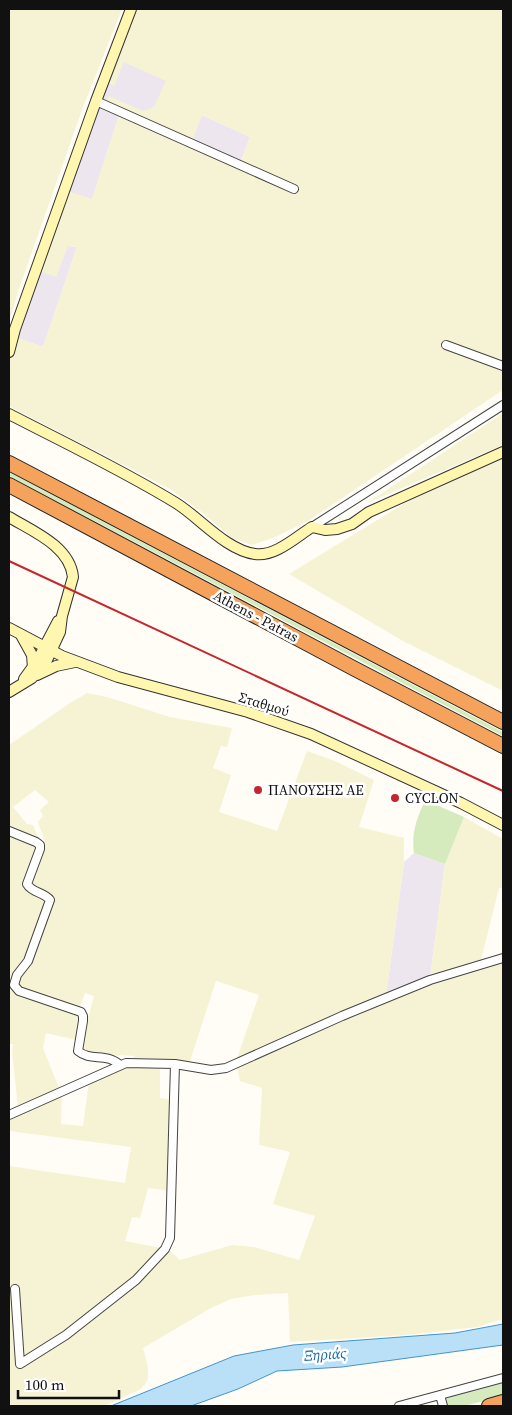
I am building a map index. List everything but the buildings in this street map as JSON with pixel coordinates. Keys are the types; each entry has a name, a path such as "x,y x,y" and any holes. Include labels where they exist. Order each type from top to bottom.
{"highway":[{"name":"Athens - Patras","path":"9,463 503,722"},
{"name":"Athens - Patras","path":"9,485 503,746"},
{"path":"489,1406 503,1402"}],"street":[{"path":"9,352 15,329 96,102 132,9"},
{"path":"96,102 294,189"},
{"path":"446,345 503,366"},
{"path":"9,414 152,489 185,509 217,535 249,553 260,555 270,553 503,405"},
{"path":"312,527 334,530 352,524 369,512 503,452"},
{"path":"9,517 58,548 68,559 73,577 62,616 42,668 32,673 10,691"},
{"path":"62,616 60,632 65,650 76,662"},
{"name":"Σταθμού","path":"9,628 76,662 140,684 248,712 298,729 454,800 503,826"},
{"path":"48,649 60,632"},
{"path":"20,634 30,649 33,661 32,673"},
{"path":"32,673 76,662"},
{"path":"9,832 40,845 27,884 29,888 47,896 50,900 28,961 17,975 14,985 19,991 81,1012 83,1021 78,1051 84,1056 114,1059 120,1065"},
{"path":"9,1115 120,1065 133,1063 175,1064 210,1070 226,1068 342,1016 430,980 503,958"},
{"path":"15,1289 20,1364 84,1322 141,1275 165,1249 170,1238 175,1064"},
{"path":"400,1406 503,1378"},
{"path":"440,1395 443,1406"}],"shaded area":[{"path":"9,9 122,9 83,107 9,322"},
{"path":"134,9 503,9 503,390 308,521 273,538 252,545 233,539 203,513 170,489 9,406 9,359 15,337 43,347 77,247 68,246 56,277 40,271 67,191 92,199 119,115 240,163 250,137 202,115 192,141 106,103 109,96 143,111 154,107 166,81 124,62 114,86 106,82"},
{"path":"119,50 210,91 202,115 250,137 240,163 99,100"},
{"path":"100,107 119,115 92,200 67,191 97,109"},
{"path":"68,246 77,247 43,347 15,337 40,271"},
{"path":"503,413 503,445 367,503"},
{"path":"503,457 503,691 403,641 289,574 420,494"},
{"path":"87,693 107,697 170,717 232,728 227,747 221,746 213,768 231,775 219,812 277,831 307,751 335,761 374,780 359,827 404,838 404,862 386,995 236,1061 259,995 216,981 190,1061 165,1061 133,1060 134,1056 85,1053 81,1044 94,996 85,993 79,1009 17,987 16,978 32,957 55,899 52,895 34,888 30,884 45,842 38,822 43,816 40,810 49,802 35,790 13,807 27,824 33,825 39,839 9,829 9,745"},
{"path":"464,817 503,839 503,888 499,888 480,964 430,978 445,864"},
{"path":"9,833 39,846 23,888 47,898 22,968 13,976 11,988 17,996 76,1014 80,1021 76,1040 46,1033 43,1048 59,1088 18,1108 12,1051 13,1044 9,1044"},
{"path":"414,853 445,864 430,978 386,995 404,862"},
{"path":"503,962 503,1319 477,1327 407,1335 290,1342 288,1293 231,1299 211,1308 143,1348 148,1367 148,1380 141,1389 104,1406 9,1406 9,1166 125,1183 131,1147 9,1131 9,1118 62,1094 61,1124 83,1126 89,1082 123,1067 160,1066 160,1098 172,1100 169,1191 148,1188 140,1218 132,1217 125,1241 161,1248 165,1246 180,1260 232,1245 254,1247 299,1260 315,1216 273,1204 290,1152 259,1145 262,1088 240,1081 237,1067 298,1038 431,983"}],"green space":[{"path":"9,472 503,732 503,736 9,476"},
{"path":"425,800 464,817 445,864 414,853 413,839 415,826"},
{"path":"503,1380 503,1396 464,1406 446,1406 445,1400 447,1397"}],"water":[{"name":"Ξηριάς","path":"503,1324 503,1345 342,1367 277,1371 238,1389 191,1406 111,1406 234,1356 293,1345 455,1333"}],"railway":[{"path":"9,561 503,791"}],"place":[{"name":"ΠΑΝΟΥΣΗΣ ΑΕ","path":"258,790"},
{"name":"CYCLON","path":"395,798"}]}
